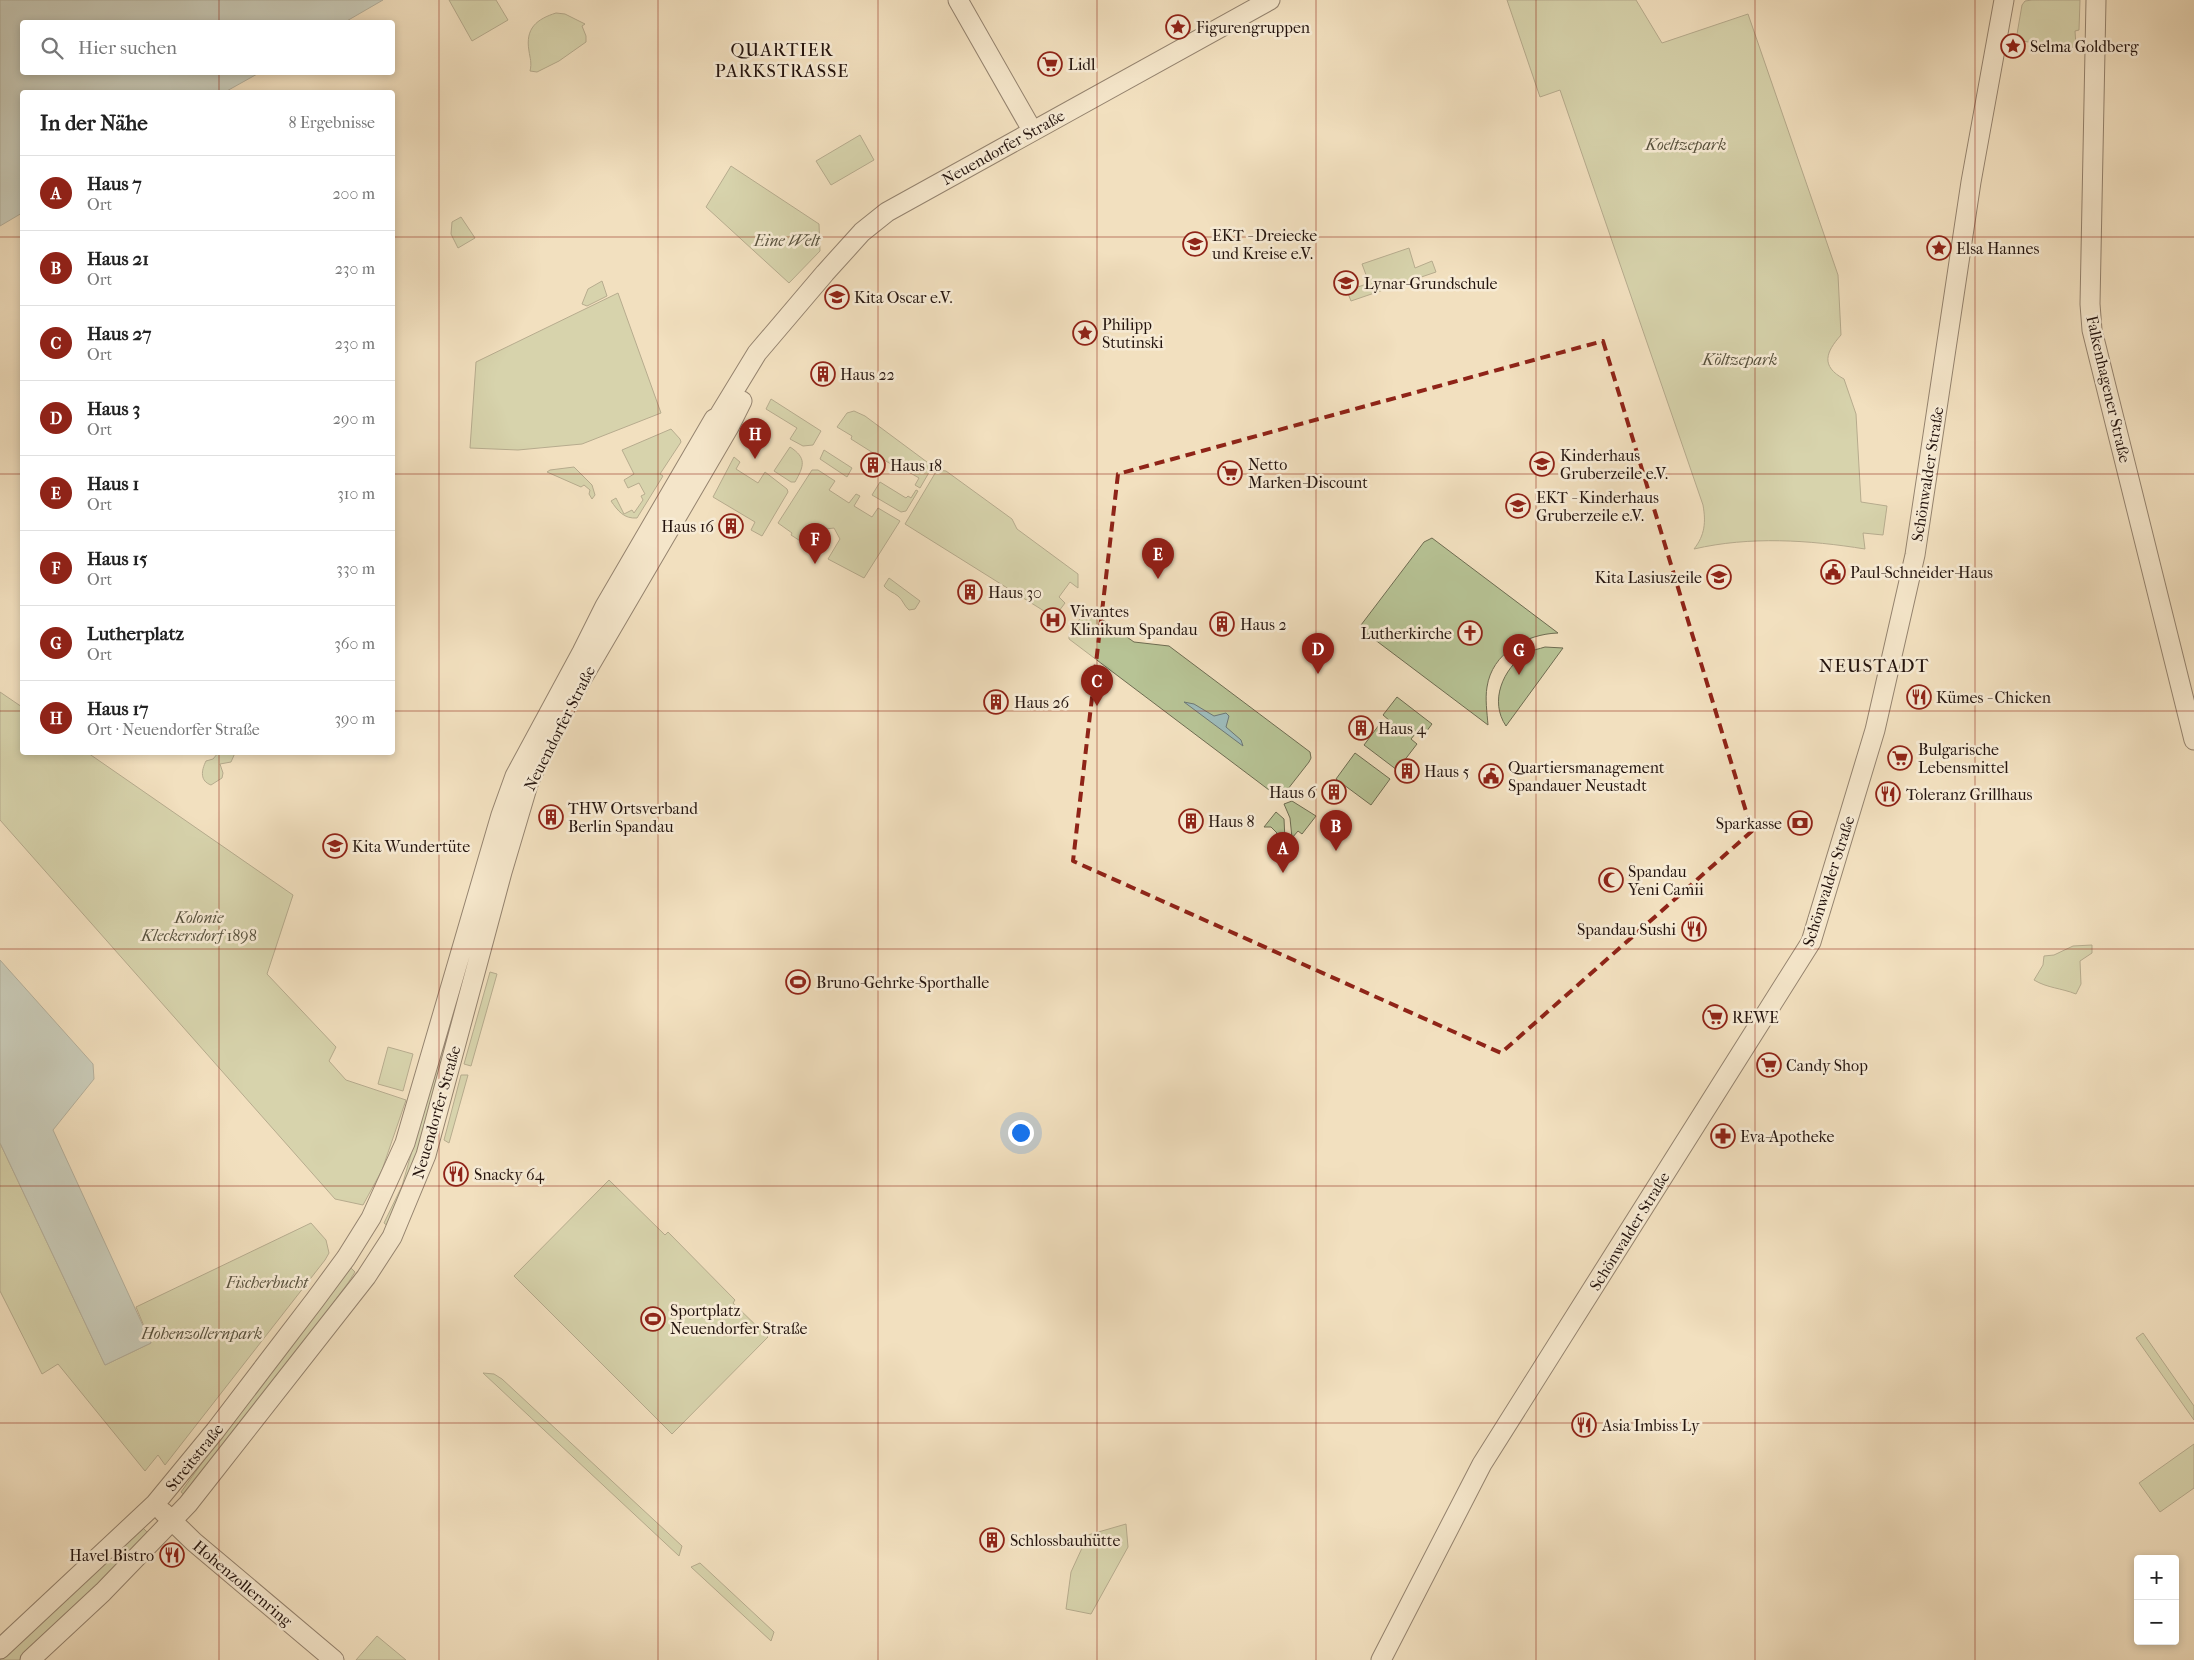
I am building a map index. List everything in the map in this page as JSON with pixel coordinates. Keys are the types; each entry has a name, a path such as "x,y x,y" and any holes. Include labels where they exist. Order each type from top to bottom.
{"main road":[{"path":"958,0 1032,130"},
{"name":"Neuendorfer Straße","path":"379,1259 392,1237 426,1155 502,872 530,781 566,706 731,407 747,367 856,238 887,212 1032,130 1270,0"},
{"name":"Schönwalder Straße","path":"1381,1660 1482,1464 1811,942 1875,730 1915,555 1971,182 2004,0"},
{"name":"Falkenhagener Straße","path":"2096,0 2090,304 2092,330 2194,740"},
{"name":"Neuendorfer Straße","path":"358,1239 376,1210 405,1143 501,814 515,776 636,550 714,419 731,407"},
{"name":"Streitstraße","path":"0,1650 155,1504 216,1431 315,1300 358,1239"},
{"name":"Streitstraße","path":"30,1660 103,1592 173,1521 212,1476 379,1259"},
{"name":"Hohenzollernring","path":"155,1504 194,1542 334,1660"}],"highlighted area":[{"path":"1603,341 1752,831 1501,1053 1073,861 1118,474"}],"green space":[{"path":"449,0 496,0 508,20 472,41"},
{"name":"Koeltzepark","path":"1507,0 1636,0 1662,43 1748,14 1838,275 1841,335 1829,353 1829,364 1836,374 1844,379 1856,414 1861,502 1887,506 1883,535 1863,533 1865,549 1823,543 1758,541 1736,542 1694,549 1704,528 1703,505 1560,90 1540,97"},
{"path":"2080,0 2079,30 2075,31 2076,46 2071,49 2016,40 2022,5 2025,1"},
{"path":"556,13 565,14 585,24 582,26 586,42 559,61 537,72 530,71 531,63 528,43 531,30 543,18"},
{"path":"860,135 874,160 831,185 816,161"},
{"name":"Eine Welt","path":"731,166 819,224 820,251 789,283 706,207"},
{"path":"461,217 475,238 458,248 451,234 452,222"},
{"path":"1409,248 1415,268 1432,261 1436,272 1351,301 1347,291 1369,283 1362,264"},
{"path":"602,281 607,296 587,306 582,304 588,289"},
{"path":"618,293 661,413 582,444 518,450 470,448 476,362"},
{"path":"771,399 821,431 813,445 803,446 790,439 797,428 766,409"},
{"path":"854,411 865,416 931,465 931,469 920,488 915,485 919,478 907,471 905,473 851,439 852,436 837,427 847,413"},
{"path":"671,429 681,442 660,474 663,476 637,518 625,516 611,501 616,498 624,514 632,510 634,513 643,500 641,496 645,494 639,483 628,488 624,480 634,474 622,450"},
{"path":"790,447 799,455 802,463 795,482 791,482 774,471"},
{"path":"824,450 852,468 847,477 820,459"},
{"path":"734,457 740,462 736,469 758,483 765,472 787,489 788,492 762,536 751,530 755,522 713,497"},
{"path":"574,467 592,485 595,495 592,499 589,494 590,490 584,485 581,487 547,472"},
{"path":"812,470 818,470 835,481 829,490 849,503 856,494 860,496 854,506 872,517 878,508 900,521 864,578 828,559 840,539 834,528 818,530 808,546 791,535 792,533 778,523"},
{"path":"937,470 946,471 1012,519 1017,529 1078,574 1078,588 1070,582 1059,597 1065,603 1059,611 1049,613 1044,611 905,524"},
{"path":"880,482 906,498 908,496 911,498 916,490 918,491 906,511 901,512 872,495"},
{"path":"1432,538 1558,633 1534,637 1523,642 1503,655 1496,664 1490,675 1487,687 1488,725 1362,630 1361,625 1424,542"},
{"path":"889,578 920,601 915,609 909,610 900,598 884,586"},
{"path":"1090,611 1134,642 1169,646 1310,752 1311,758 1309,762 1284,794 1277,795 1273,793 1069,639 1069,634 1084,613"},
{"path":"1545,647 1563,648 1506,726 1499,706 1501,686 1505,677 1526,653"},
{"name":"Kolonie Kleckersdorf 1898","path":"0,692 20,706 20,755 91,755 293,895 267,974 336,1047 329,1061 346,1080 406,1100 382,1170 363,1205 335,1199 0,820"},
{"path":"1397,697 1432,724 1426,732 1420,728 1411,739 1417,744 1397,770 1364,745 1379,725 1384,729 1390,721 1383,715"},
{"path":"1355,753 1390,779 1371,805 1336,779"},
{"path":"216,755 234,755 231,762 220,764 223,773 222,778 211,785 205,781 202,775 206,761 213,759"},
{"path":"1292,801 1316,816 1302,834 1298,831 1292,838 1290,818 1284,804"},
{"path":"1276,812 1284,819 1285,840 1279,850 1272,844 1277,833 1271,827 1264,827"},
{"path":"2092,945 2092,953 2080,961 2081,984 2076,994 2044,985 2034,980 2043,965 2044,956 2054,955 2073,946"},
{"path":"465,965 470,966 421,1148 389,1227 384,1223 402,1186"},
{"path":"490,972 497,974 471,1066 464,1064"},
{"path":"388,1047 413,1054 403,1091 378,1084"},
{"path":"461,1075 468,1075 449,1143 444,1140"},
{"name":"Hohenzollernpark","path":"0,1143 105,1365 151,1343 136,1307 311,1223 326,1240 329,1253 325,1260 165,1465 158,1455 145,1471 58,1364 42,1374 0,1291"},
{"name":"Sportplatz Neuendorfer Straße","path":"609,1180 665,1235 668,1232 735,1300 733,1303 768,1337 672,1434 514,1276"},
{"path":"350,1267 355,1272 348,1283 188,1498 181,1492 221,1434"},
{"path":"2143,1333 2194,1406 2194,1420 2136,1338"},
{"path":"483,1373 494,1374 502,1379 682,1546 679,1556"},
{"path":"2194,1444 2194,1488 2160,1512 2139,1483"},
{"path":"1126,1524 1128,1547 1091,1614 1066,1609 1071,1572 1088,1535"},
{"path":"142,1527 149,1534 120,1561 104,1581 21,1660 0,1660"},
{"path":"700,1563 774,1632 771,1641 691,1567"},
{"path":"377,1636 406,1660 356,1660"}],"water":[{"path":"0,0 383,0 348,20 20,20 20,75 255,75 229,90 20,90 20,214 0,226"},
{"path":"1184,702 1194,704 1214,716 1226,713 1229,716 1226,727 1241,740 1243,746"},
{"path":"0,960 93,1064 94,1079 53,1130 151,1343 105,1365 0,1143"}],"place":[{"name":"Figurengruppen","path":"1178,27"},
{"name":"Selma Goldberg","path":"2013,46"},
{"name":"Lidl","path":"1050,64"},
{"name":"EKT - Dreiecke und Kreise e.V.","path":"1195,244"},
{"name":"Elsa Hannes","path":"1939,248"},
{"name":"Lynar-Grundschule","path":"1346,283"},
{"name":"Kita Oscar e.V.","path":"837,297"},
{"name":"Philipp Stutinski","path":"1085,333"},
{"name":"Haus 22","path":"823,374"},
{"name":"Haus 17","path":"755,459"},
{"name":"Kinderhaus Gruberzeile e.V.","path":"1542,464"},
{"name":"Haus 18","path":"873,465"},
{"name":"Netto Marken-Discount","path":"1230,473"},
{"name":"EKT - Kinderhaus Gruberzeile e.V.","path":"1518,506"},
{"name":"Haus 16","path":"731,526"},
{"name":"Haus 15","path":"815,564"},
{"name":"Paul-Schneider-Haus","path":"1833,572"},
{"name":"Kita Lasiuszeile","path":"1719,577"},
{"name":"Haus 1","path":"1158,579"},
{"name":"Haus 30","path":"970,592"},
{"name":"Vivantes Klinikum Spandau","path":"1053,620"},
{"name":"Haus 2","path":"1222,624"},
{"name":"Lutherkirche","path":"1470,633"},
{"name":"Haus 3","path":"1318,674"},
{"name":"Lutherplatz","path":"1519,675"},
{"name":"Kümes - Chicken","path":"1919,697"},
{"name":"Haus 26","path":"996,702"},
{"name":"Haus 27","path":"1097,706"},
{"name":"Haus 4","path":"1361,728"},
{"name":"Bulgarische Lebensmittel","path":"1900,758"},
{"name":"Haus 5","path":"1407,771"},
{"name":"Quartiersmanagement Spandauer Neustadt","path":"1491,776"},
{"name":"Haus 6","path":"1334,792"},
{"name":"Toleranz Grillhaus","path":"1888,794"},
{"name":"THW Ortsverband Berlin Spandau","path":"551,817"},
{"name":"Haus 8","path":"1191,821"},
{"name":"Sparkasse","path":"1800,823"},
{"name":"Kita Wundertüte","path":"335,846"},
{"name":"Haus 21","path":"1336,851"},
{"name":"Haus 7","path":"1283,873"},
{"name":"Spandau Yeni Camii","path":"1611,880"},
{"name":"Spandau Sushi","path":"1694,929"},
{"name":"Bruno-Gehrke-Sporthalle","path":"798,982"},
{"name":"REWE","path":"1715,1017"},
{"name":"Candy Shop","path":"1769,1065"},
{"name":"Eva-Apotheke","path":"1723,1136"},
{"name":"Snacky 64","path":"456,1174"},
{"name":"Sportplatz Neuendorfer Straße","path":"653,1319"},
{"name":"Asia Imbiss Ly","path":"1584,1425"},
{"name":"Schlossbauhütte","path":"992,1540"},
{"name":"Havel Bistro","path":"172,1555"}],"district":[{"name":"QUARTIER PARKSTRASSE","path":"782,60"},
{"name":"NEUSTADT","path":"1874,665"}],"park label":[{"name":"Költzepark","path":"1740,359"},
{"name":"Fischerbucht","path":"267,1282"}]}
